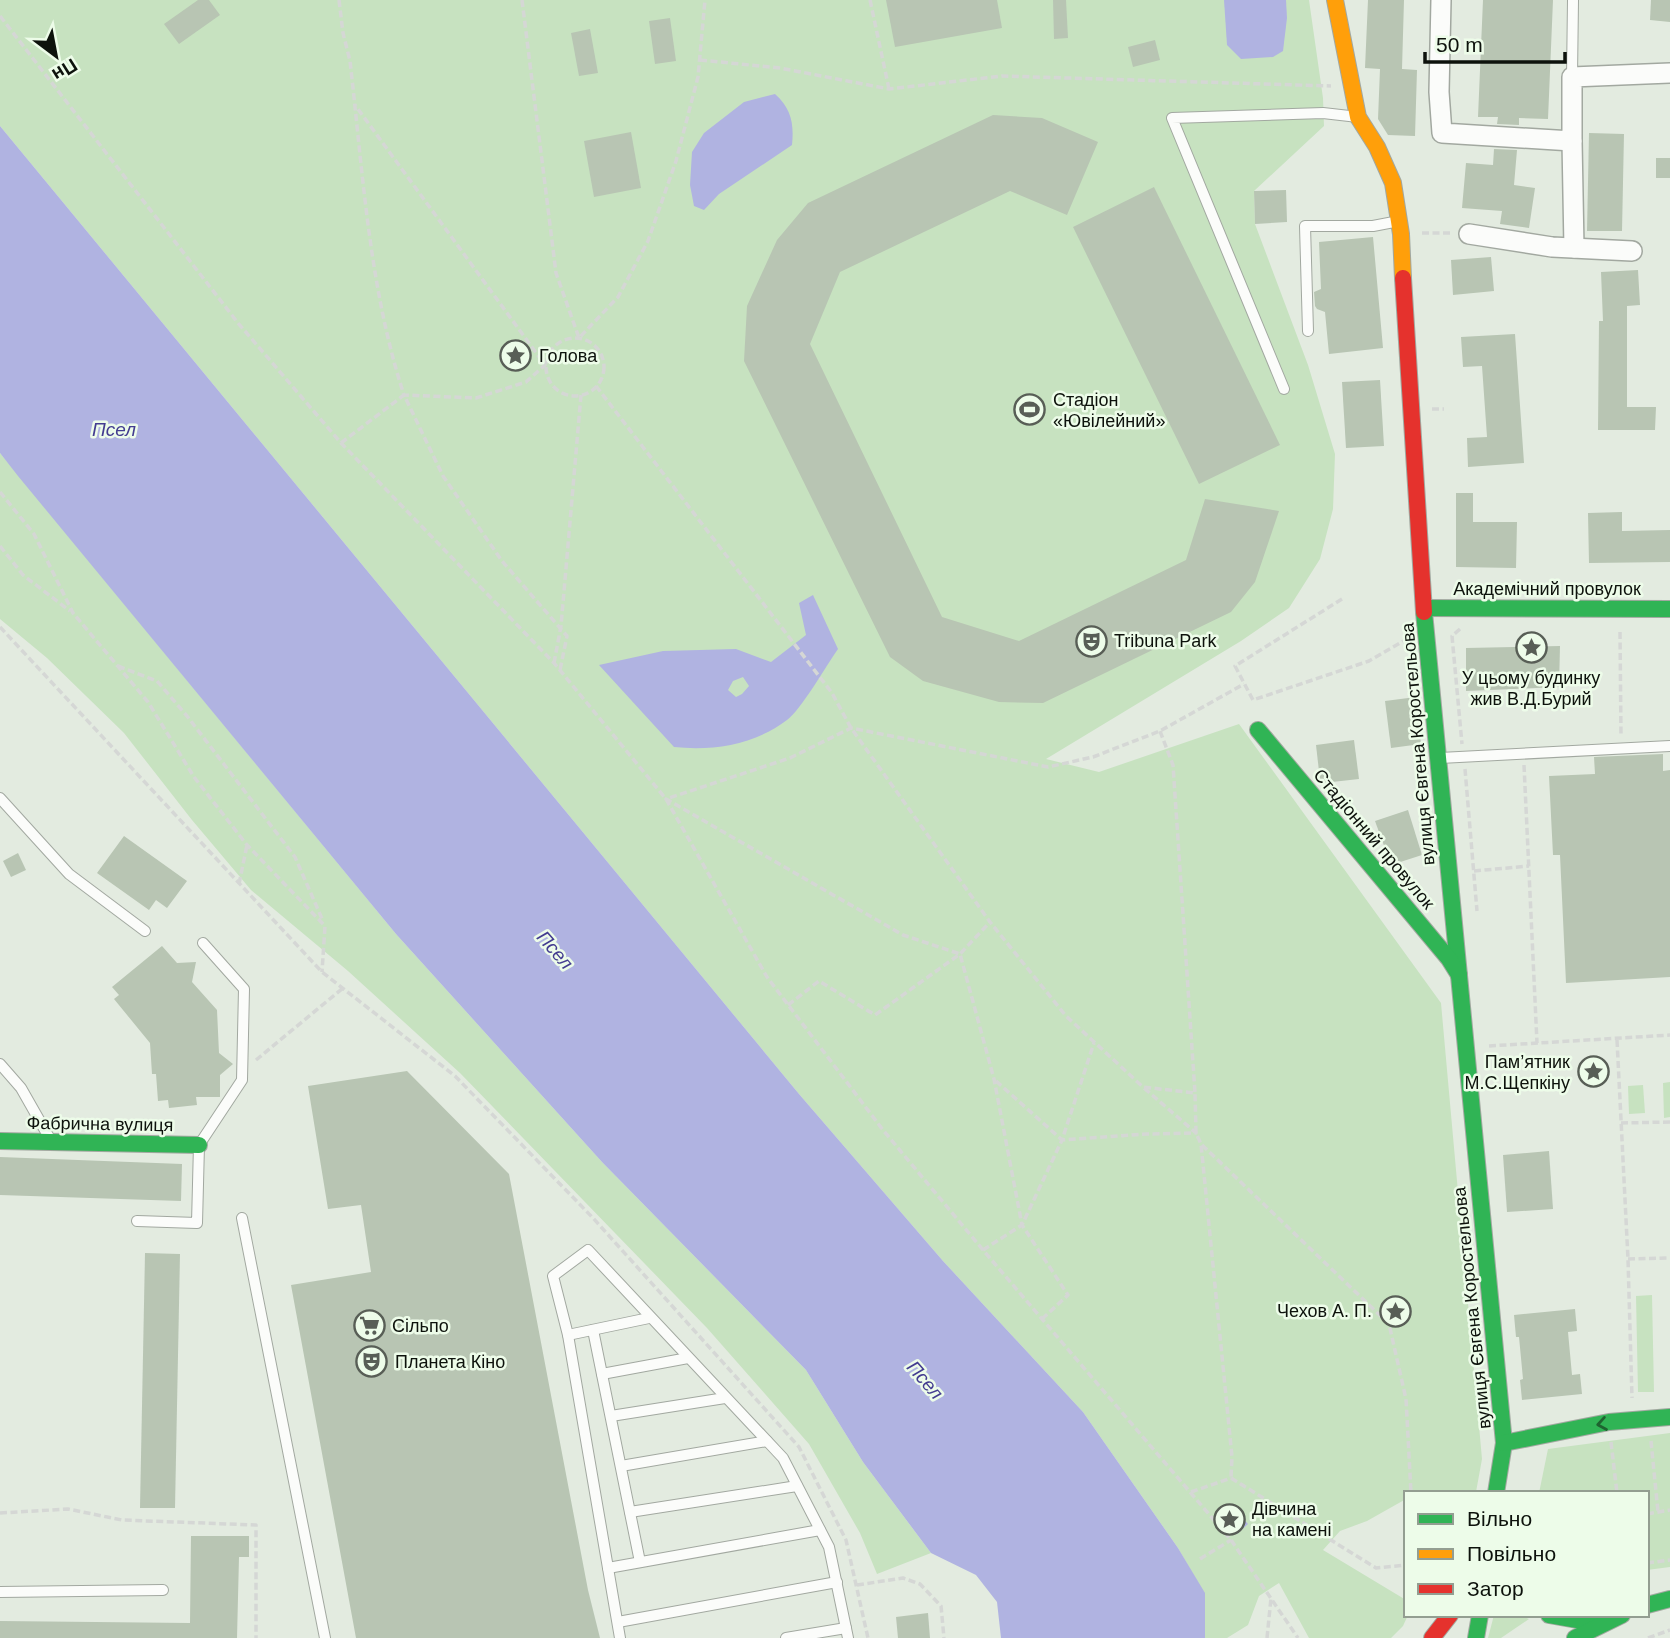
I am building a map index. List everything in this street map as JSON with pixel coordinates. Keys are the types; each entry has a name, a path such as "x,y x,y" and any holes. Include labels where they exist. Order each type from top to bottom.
{"street":[{"name":"вулиця Євгена Коростельова","path":"1335,0 1358,117 1377,147 1394,183 1399,221 1424,608 1504,1443 1496,1491"},
{"path":"1441,0 1439,92 1442,133 1572,141"},
{"path":"1574,248 1572,77 1670,73"},
{"path":"1469,234 1552,247 1632,251"},
{"name":"Академічний провулок","path":"1424,608 1670,609"},
{"name":"Стадіонний провулок","path":"1258,730 1449,959 1459,975"},
{"name":"Фабрична вулиця","path":"0,1141 199,1145"},
{"path":"1504,1443 1609,1422 1670,1417"},
{"path":"1649,1604 1670,1599"},
{"path":"1432,1638 1448,1617"},
{"path":"1453,1638 1463,1617"},
{"path":"1476,1638 1479,1617"},
{"path":"1560,1617 1600,1624"},
{"path":"1575,1638 1617,1617"}],"lane":[{"path":"1572,77 1573,0"},
{"path":"1284,389 1172,118 1323,113 1358,117"},
{"path":"1308,331 1305,226 1373,226 1399,221"},
{"path":"1438,758 1670,746"},
{"path":"0,799 69,874 145,931"},
{"path":"137,1221 197,1223 199,1145 242,1080 244,989 203,943"},
{"path":"0,1064 21,1088 51,1142"},
{"path":"242,1218 325,1638"},
{"path":"620,1638 568,1335 553,1276 588,1250 783,1458 829,1547 847,1633 786,1638"},
{"path":"568,1335 649,1318"},
{"path":"593,1330 640,1562"},
{"path":"602,1374 688,1358"},
{"path":"611,1416 725,1398"},
{"path":"621,1466 767,1441"},
{"path":"630,1512 797,1486"},
{"path":"608,1568 820,1530"},
{"path":"618,1622 836,1582"},
{"path":"0,1592 163,1590"}],"path":[{"path":"339,0 375,272 391,356 404,395 443,476 502,561 567,636 560,670"},
{"path":"522,0 555,274 579,338"},
{"path":"579,338 618,297 648,241 677,161 698,77 705,0"},
{"path":"870,0 889,89"},
{"path":"0,16 238,323 341,443 554,663 666,799 767,977 883,1130 1231,1540 1298,1638"},
{"path":"700,60 780,68 889,89 1002,76 1334,86"},
{"path":"341,443 404,395 476,398 526,382 545,365 553,348 569,338 579,338 595,345 603,361 604,370 596,386 581,395 572,396 556,389 546,374 545,365 355,105"},
{"path":"1419,233 1469,234"},
{"path":"596,386 832,693 851,728 990,922 1066,1016 1196,1133 1201,1143 1389,1325 1406,1399 1410,1491"},
{"path":"554,663 561,626 581,395"},
{"path":"0,492 34,534 73,613"},
{"path":"0,546 23,575 73,613 148,702 194,777 247,845 325,926"},
{"path":"1342,599 1235,666 1252,700 1369,661"},
{"path":"1619,609 1621,748"},
{"path":"0,627 322,972 454,1076 593,1218 799,1447 846,1540 869,1638"},
{"path":"117,665 157,681 295,857 325,926 322,972"},
{"path":"666,799 790,758 851,728 1048,767 1093,757 1160,731 1244,684"},
{"path":"1160,731 1173,765 1196,1133"},
{"path":"1523,754 1537,1043"},
{"path":"666,799 903,935 960,954"},
{"path":"239,884 247,845"},
{"path":"1474,871 1529,866"},
{"path":"788,1004 819,981 875,1015 960,954 990,922"},
{"path":"960,954 994,1080 1022,1225 1068,1295 1042,1319"},
{"path":"242,1080 256,1060 343,988"},
{"path":"1489,1046 1670,1035"},
{"path":"1616,1040 1628,1259 1632,1410"},
{"path":"983,1250 1022,1225 1062,1140 1094,1043"},
{"path":"994,1080 1062,1140 1196,1133"},
{"path":"1143,1087 1195,1093"},
{"path":"1621,1124 1670,1122"},
{"path":"1201,1143 1232,1457 1231,1478"},
{"path":"1628,1259 1670,1258"},
{"path":"1649,1419 1658,1512"},
{"path":"1609,1422 1617,1491"},
{"path":"1191,1492 1231,1478"},
{"path":"1231,1478 1376,1567 1404,1564"},
{"path":"0,1513 68,1509 122,1520 256,1525 256,1638"},
{"path":"1649,1514 1670,1510"},
{"path":"1200,1559 1231,1540"},
{"path":"1649,1563 1670,1560"},
{"path":"857,1586 903,1578 920,1584 941,1605 944,1638"},
{"path":"1267,1638 1271,1597"},
{"path":"1648,1638 1670,1630"}],"green space":[{"path":"0,0 1309,0 1323,98 1324,126 1254,191 1255,224 1308,365 1335,454 1333,509 1320,559 1289,608 1241,641 1046,759 1099,772 1239,724 1441,1003 1482,1459 1476,1491 1404,1491 1404,1500 1367,1521 1340,1531 1323,1550 1404,1599 1404,1617 1407,1617 1403,1626 1391,1638 1309,1638 1279,1583 1259,1596 1248,1625 1227,1638 1205,1638 1204,1593 1178,1548 1083,1412 943,1261 799,1094 0,126"},
{"path":"0,453 396,934 602,1162 806,1370 863,1462 931,1553 877,1574 860,1533 809,1444 707,1328 460,1073 348,971 251,890 124,733 47,658 0,619"},
{"path":"1670,1082 1670,1117 1664,1118 1663,1083"},
{"path":"1643,1085 1645,1113 1629,1114 1628,1086"},
{"path":"1652,1295 1654,1392 1638,1392 1636,1296"},
{"path":"1670,1433 1670,1567 1649,1570 1649,1491 1539,1491 1548,1449"},
{"path":"1493,1617 1529,1619 1501,1638 1488,1638"}],"water":[{"path":"1224,0 1286,0 1283,51 1273,57 1241,59 1227,45"},
{"path":"775,94 785,105 791,118 792,145 719,194 704,210 694,206 690,185 692,152 704,133 744,102"},
{"name":"Псел","path":"0,126 799,1094 943,1261 1083,1412 1178,1548 1205,1593 1205,1638 1001,1638 997,1602 976,1575 931,1553 863,1462 806,1370 602,1162 396,934 18,476 0,453"},
{"path":"813,595 838,649 793,715 774,729 747,741 718,747 674,747 599,665 663,651 736,649 771,662 806,635 799,603","holes":["743,677 749,686 736,697 728,690 733,681"]},
{"path":"1234,1508 1248,1524 1237,1534 1223,1518"}],"building":[{"path":"198,0 209,0 220,15 179,44 164,24"},
{"path":"886,0 997,0 1002,28 895,47"},
{"path":"1053,0 1066,0 1068,38 1054,39"},
{"path":"1368,0 1404,0 1402,69 1417,70 1415,136 1388,135 1378,119 1380,69 1365,68"},
{"path":"1483,0 1553,0 1548,119 1519,118 1519,125 1497,124 1498,117 1478,117"},
{"path":"1651,0 1670,0 1670,22 1650,20"},
{"path":"670,18 676,61 655,64 649,21"},
{"path":"590,29 598,73 579,76 571,33"},
{"path":"1155,40 1160,60 1133,67 1128,47"},
{"path":"993,115 1042,118 1098,142 1067,215 1010,191 840,272 810,344 942,617 1019,641 1186,560 1205,499 1279,511 1255,582 1231,612 1043,703 999,702 923,681 890,657 744,361 747,306 777,240 808,203"},
{"path":"631,132 641,188 594,197 584,141"},
{"path":"1589,133 1624,134 1622,231 1587,231"},
{"path":"1494,149 1517,150 1514,185 1535,188 1529,228 1500,224 1502,211 1462,208 1466,163 1493,165"},
{"path":"1656,158 1670,158 1670,178 1656,178"},
{"path":"1154,187 1280,445 1199,484 1073,227"},
{"path":"1286,190 1287,222 1255,224 1254,191"},
{"path":"1373,237 1383,348 1329,354 1325,312 1315,306 1314,292 1321,289 1319,242"},
{"path":"1491,257 1494,291 1453,295 1451,260"},
{"path":"1638,270 1640,305 1627,306 1627,407 1656,407 1655,430 1598,430 1599,321 1603,321 1601,272"},
{"path":"1515,334 1524,463 1468,467 1467,438 1487,437 1482,366 1463,367 1461,337"},
{"path":"1380,380 1384,446 1346,448 1342,382"},
{"path":"1456,493 1473,493 1473,522 1517,522 1516,568 1456,567"},
{"path":"1622,512 1622,531 1670,530 1670,562 1589,563 1588,513"},
{"path":"1560,646 1559,687 1466,691 1466,648"},
{"path":"1416,697 1421,744 1391,748 1385,701"},
{"path":"1354,740 1359,779 1323,783 1320,780 1316,745"},
{"path":"1663,754 1663,771 1670,770 1670,977 1566,983 1560,855 1553,855 1549,776 1595,774 1594,757"},
{"path":"1408,810 1422,855 1391,865 1375,821"},
{"path":"124,836 187,881 167,908 156,900 149,910 97,873"},
{"path":"18,853 26,870 11,877 3,861"},
{"path":"162,946 177,963 196,962 192,982 217,1010 219,1053 233,1064 220,1075 220,1097 196,1097 197,1105 169,1108 168,1100 158,1101 156,1074 152,1074 150,1043 114,999 119,995 112,987"},
{"path":"407,1071 509,1174 588,1590 600,1638 356,1638 291,1285 371,1272 361,1205 328,1209 308,1086"},
{"path":"1549,1151 1553,1209 1507,1212 1503,1155"},
{"path":"0,1157 182,1164 181,1201 0,1195"},
{"path":"145,1253 180,1254 175,1508 140,1508"},
{"path":"1575,1309 1577,1331 1568,1332 1572,1375 1580,1374 1582,1394 1522,1400 1520,1380 1523,1379 1514,1315"},
{"path":"191,1536 249,1536 249,1557 239,1557 237,1638 0,1638 0,1621 190,1623"},
{"path":"928,1613 930,1638 898,1638 896,1617"}],"traffic: fast":[{"path":"1424,608 1670,609"},
{"path":"1424,612 1504,1443 1496,1491"},
{"path":"1258,730 1449,959 1459,975"},
{"path":"0,1141 199,1145"},
{"path":"1504,1443 1609,1422 1670,1417"},
{"path":"1649,1604 1670,1599"},
{"path":"1476,1638 1480,1617"},
{"path":"1560,1617 1600,1624"},
{"path":"1575,1638 1618,1617"}],"traffic: slow":[{"path":"1335,0 1358,117 1377,147 1393,183 1401,234 1403,278"}],"traffic: jam":[{"path":"1403,278 1424,612"},
{"path":"1432,1638 1448,1617"}],"place":[{"name":"Голова","path":"516,356"},
{"name":"Стадіон «Ювілейний»","path":"1030,410"},
{"name":"Tribuna Park","path":"1091,641"},
{"name":"У цьому будинку жив В.Д.Бурий","path":"1531,647"},
{"name":"Пам’ятник М.С.Щепкіну","path":"1593,1072"},
{"name":"Чехов А. П.","path":"1395,1311"},
{"name":"Сільпо","path":"369,1326"},
{"name":"Планета Кіно","path":"372,1362"},
{"name":"Дівчина на камені","path":"1229,1519"}]}
